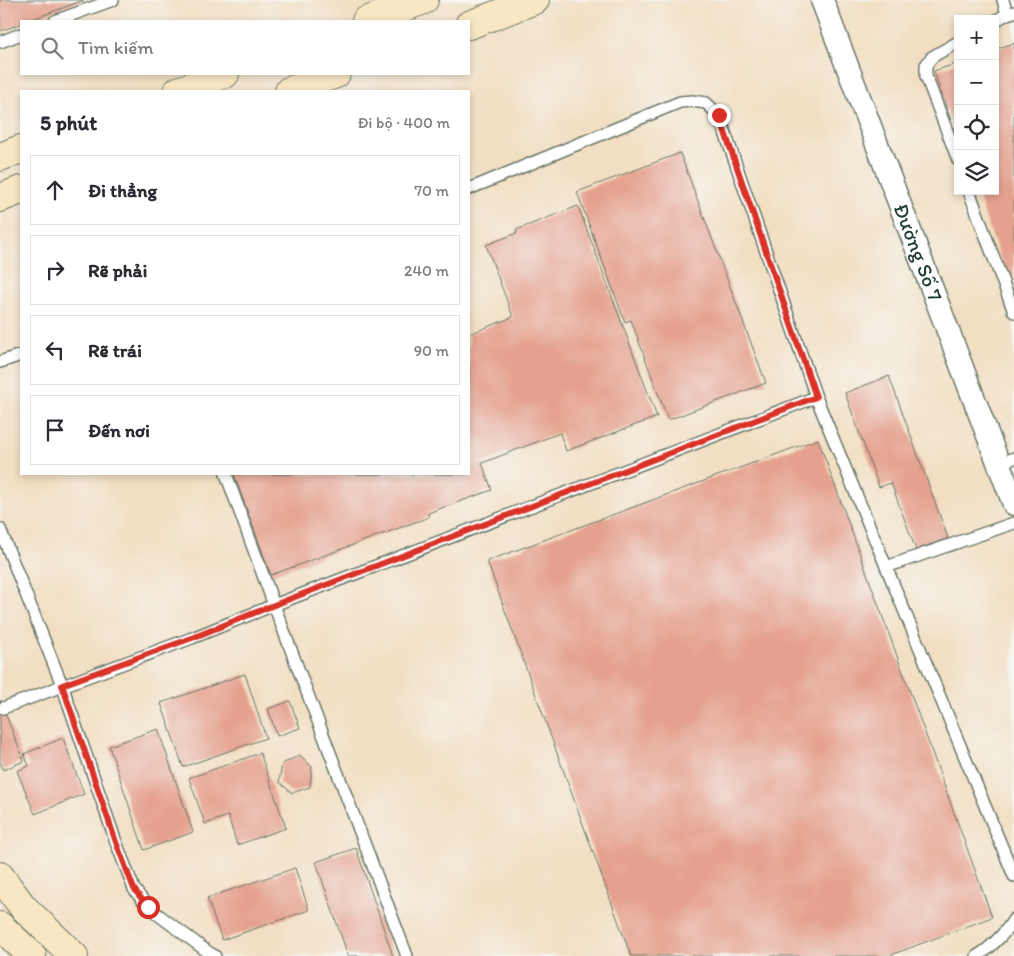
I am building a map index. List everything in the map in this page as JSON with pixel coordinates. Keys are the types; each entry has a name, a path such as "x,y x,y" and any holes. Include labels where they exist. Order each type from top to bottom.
{"street":[{"path":"369,20 424,0"},
{"path":"470,25 535,0"},
{"name":"Đường Số 7","path":"822,0 1006,461 1014,504"},
{"path":"181,90 222,75"},
{"path":"292,90 333,75"},
{"path":"0,157 20,149"},
{"path":"0,198 20,190"},
{"path":"0,876 23,907 74,956"},
{"path":"0,926 32,956"}],"lane":[{"path":"58,20 113,0"},
{"path":"999,19 1011,13 1003,0"},
{"path":"0,42 20,34"},
{"path":"954,44 932,57 926,65 926,76 954,150"},
{"path":"470,189 680,102 706,103 719,115 816,397 1014,876"},
{"path":"970,195 1014,312"},
{"path":"0,362 20,355"},
{"path":"3,708 192,638 816,397"},
{"path":"226,475 407,956"},
{"path":"886,566 1014,523"},
{"path":"0,530 62,685 134,889 148,907 216,956"},
{"path":"977,956 985,952 1010,926 1014,919"}],"building":[{"path":"0,0 84,0 31,20 20,20 20,24 0,31"},
{"path":"1014,43 1014,298 977,195 999,195 999,48"},
{"path":"954,64 954,130 934,71"},
{"path":"680,153 766,383 668,420 631,320 625,322 577,192"},
{"path":"578,206 657,417 566,451 560,433 482,463 492,490 428,513 429,517 271,575 234,475 470,475 470,334 513,317 486,245 517,233 516,230"},
{"path":"889,376 948,538 916,550 891,483 879,487 845,393"},
{"path":"818,439 992,917 888,956 631,956 487,561"},
{"path":"245,674 266,738 183,767 161,703"},
{"path":"0,700 24,761 3,770 0,762"},
{"path":"290,701 300,728 277,736 268,709"},
{"path":"158,729 193,832 144,850 109,746"},
{"path":"63,738 84,794 35,814 17,771 29,766 24,754"},
{"path":"260,753 286,828 237,845 228,816 205,824 189,778"},
{"path":"300,755 312,767 310,787 292,793 279,782 282,764"},
{"path":"356,848 393,956 348,956 316,862"},
{"path":"295,868 309,910 222,940 207,898"}],"route":[{"path":"148,907 134,889 62,685 192,638 816,397 719,115"}]}
